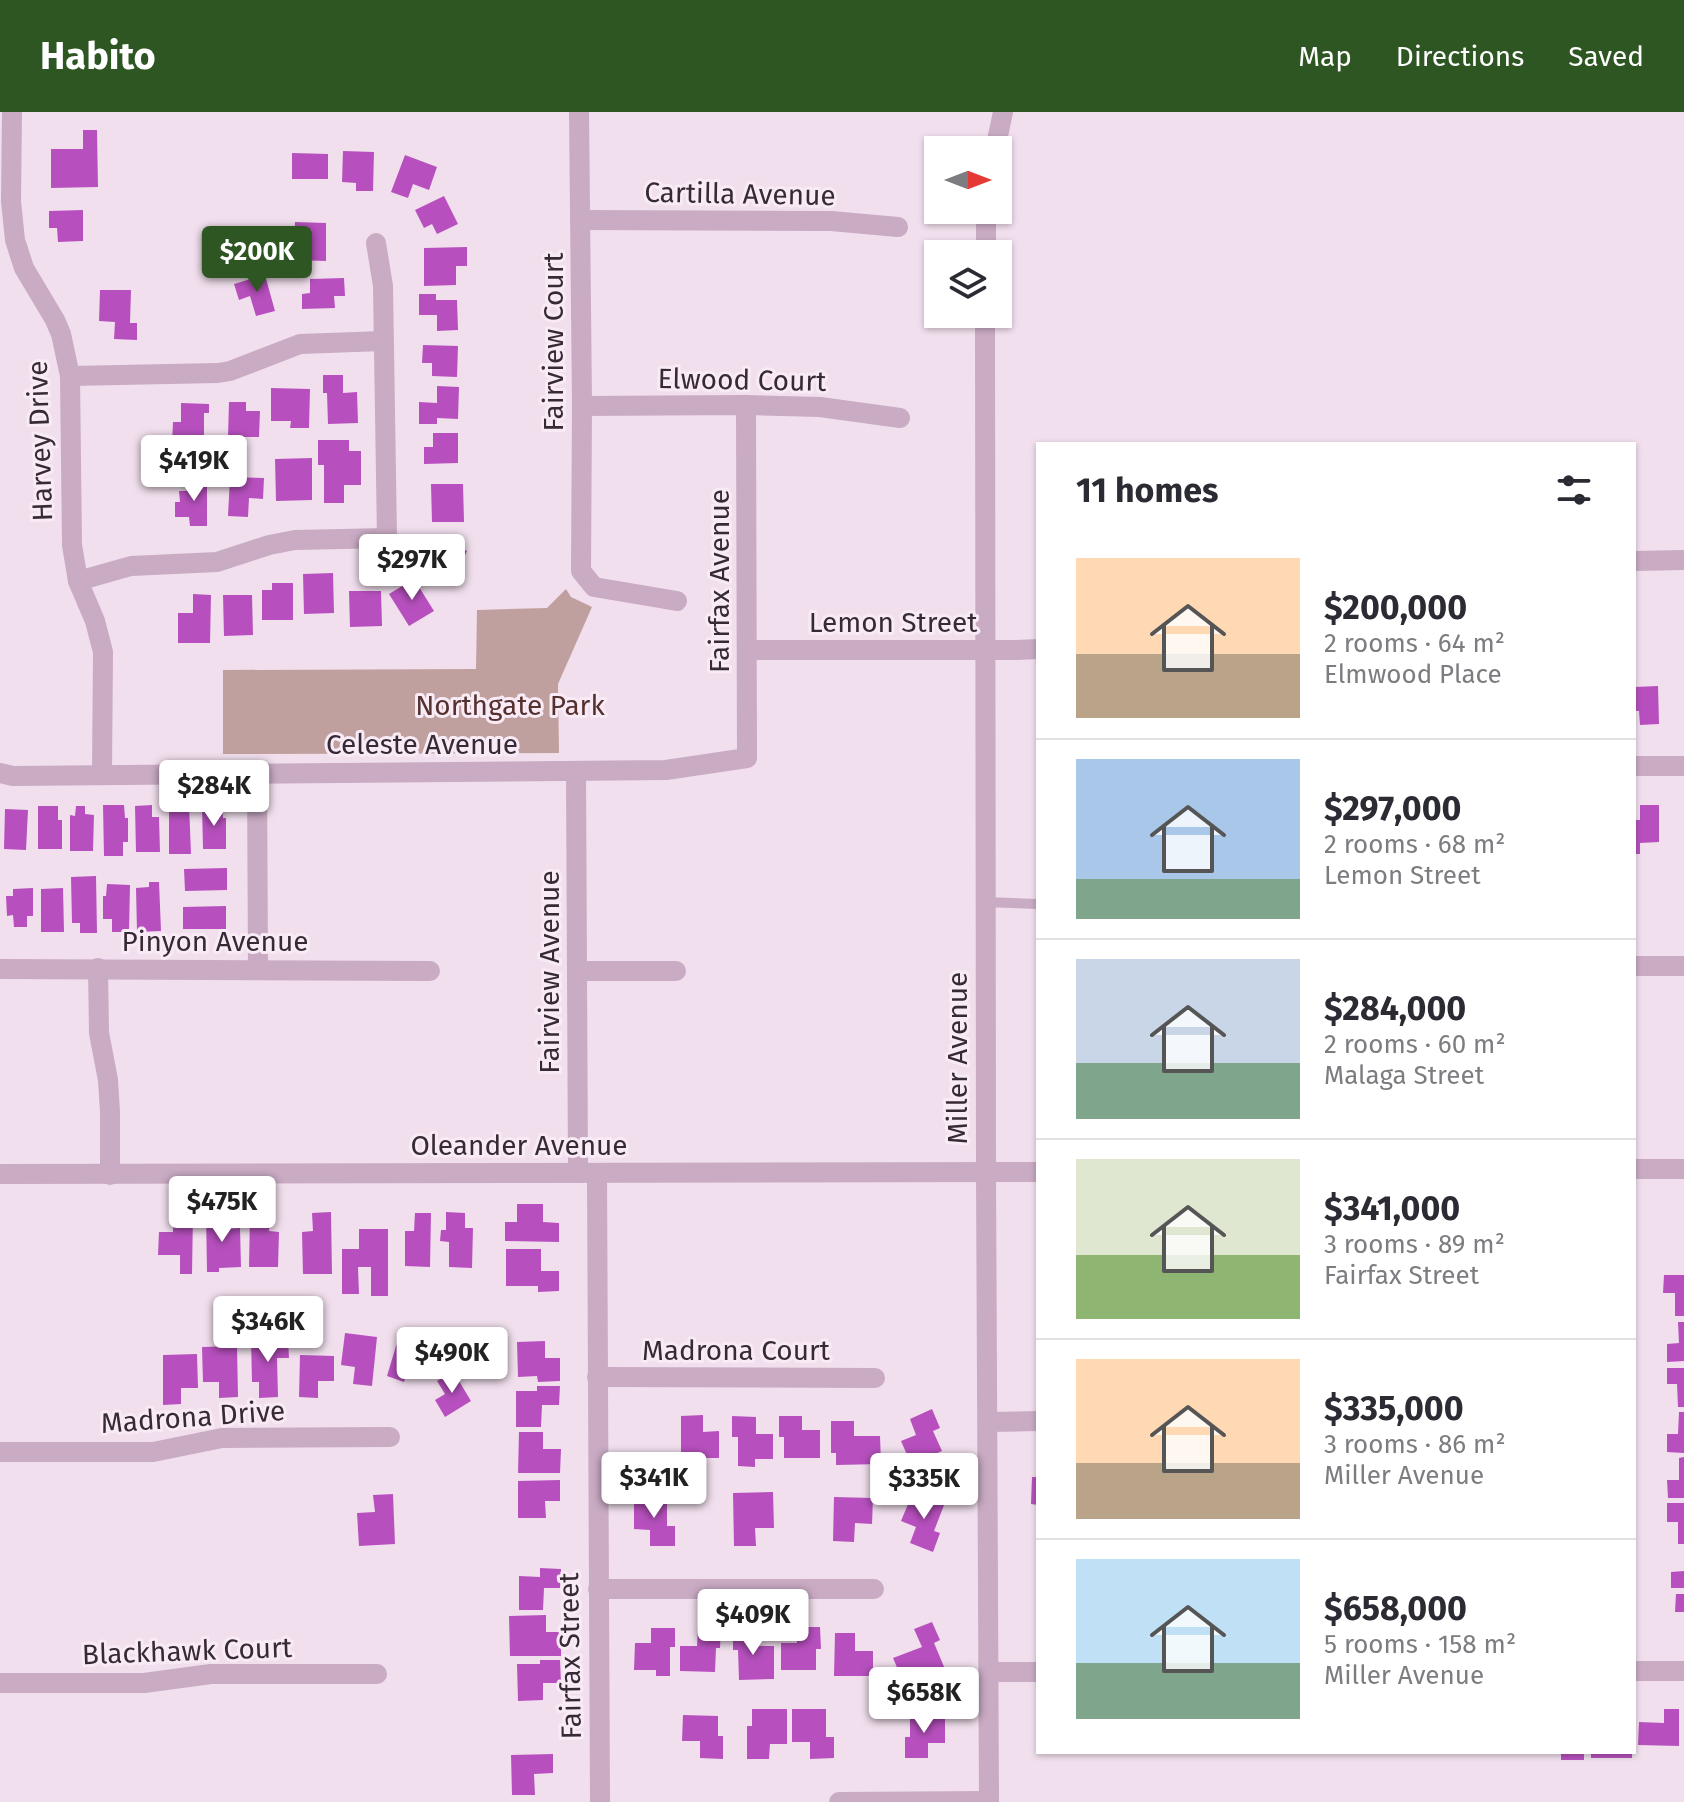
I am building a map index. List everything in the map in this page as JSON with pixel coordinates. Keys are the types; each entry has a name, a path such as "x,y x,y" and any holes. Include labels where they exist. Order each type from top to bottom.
{"street":[{"name":"Harvey Drive","path":"12,112 11,201 15,240 24,268 61,334 70,376 72,545 78,581 95,621 103,652 102,774"},
{"name":"Fairview Court","path":"579,112 581,571 594,587 677,601"},
{"path":"998,136 1003,112"},
{"name":"Cartilla Avenue","path":"580,220 831,221 898,227"},
{"path":"78,581 131,566 217,562 283,541 387,538 383,286 376,243"},
{"name":"Miller Avenue","path":"985,328 989,1802"},
{"path":"70,376 218,373 300,344 383,341"},
{"name":"Fairfax Avenue","path":"746,405 747,758"},
{"name":"Elwood Court","path":"582,406 820,407 900,418"},
{"path":"1636,561 1684,560"},
{"name":"Lemon Street","path":"748,650 1036,649"},
{"name":"Celeste Avenue","path":"0,773 13,776 666,770 747,758"},
{"path":"1636,766 1684,766"},
{"name":"Fairview Avenue","path":"576,771 577,971 588,1173"},
{"path":"257,773 258,969"},
{"path":"1636,966 1684,966"},
{"path":"98,968 99,1033 108,1080 110,1112 110,1175"},
{"name":"Pinyon Avenue","path":"0,969 430,971"},
{"path":"577,971 676,971"},
{"path":"1636,1169 1684,1169"},
{"name":"Oleander Avenue","path":"0,1174 1036,1172"},
{"name":"Fairfax Street","path":"588,1173 597,1377 600,1802"},
{"name":"Madrona Court","path":"597,1377 875,1378"},
{"path":"988,1422 1036,1421"},
{"name":"Madrona Drive","path":"0,1452 153,1452 222,1438 390,1437"},
{"path":"598,1589 874,1589"},
{"path":"1636,1671 1684,1671"},
{"path":"989,1672 1036,1672"},
{"name":"Blackhawk Court","path":"0,1683 144,1683 211,1674 377,1674"},
{"path":"839,1802 989,1802"}],"lane":[{"path":"985,902 1036,904"}],"green space":[{"name":"Northgate Park","path":"566,589 571,597 592,607 558,684 559,753 223,754 223,670 476,669 477,610 547,608"}],"building":[{"path":"83,130 97,130 98,187 51,188 51,149 83,149"},
{"path":"343,151 374,152 373,191 356,191 356,183 342,182"},
{"path":"292,153 328,154 328,179 292,179"},
{"path":"405,155 437,167 429,190 413,184 408,198 391,192"},
{"path":"444,196 458,224 437,234 432,224 424,228 415,210"},
{"path":"83,210 83,241 58,242 57,228 49,228 49,211"},
{"path":"295,222 326,223 326,261 294,260"},
{"path":"467,247 467,266 456,266 456,285 424,286 424,248"},
{"path":"265,275 275,311 256,316 250,296 239,300 234,284"},
{"path":"344,278 345,296 334,296 335,308 302,309 302,294 310,293 310,279"},
{"path":"100,290 131,290 130,323 137,323 137,340 114,339 115,322 99,321"},
{"path":"419,294 436,294 436,300 457,300 458,330 437,331 437,315 419,315"},
{"path":"423,345 458,346 457,377 432,376 432,363 422,363"},
{"path":"323,375 343,375 343,393 357,392 358,423 328,424"},
{"path":"437,386 459,387 458,419 437,418 437,424 419,424 419,402 437,403"},
{"path":"271,388 310,389 309,428 290,428 291,421 271,421"},
{"path":"229,402 246,402 246,411 260,411 259,437 228,437"},
{"path":"181,403 209,404 209,413 204,413 204,444 172,444 173,422 181,422"},
{"path":"433,433 458,433 458,463 424,464 424,447 433,447"},
{"path":"318,440 349,440 349,451 361,451 361,485 344,485 344,503 324,503 324,465 318,465"},
{"path":"312,458 312,500 276,501 275,459"},
{"path":"230,477 264,478 263,499 249,498 248,517 228,516"},
{"path":"207,478 207,526 190,526 189,517 175,517 175,502 180,502 179,491 189,491 189,479"},
{"path":"431,484 463,484 464,522 432,522"},
{"path":"434,534 467,551 453,579 419,562"},
{"path":"333,573 334,613 304,614 303,574"},
{"path":"414,579 434,611 409,626 389,594"},
{"path":"272,583 293,583 293,620 262,620 262,590 272,590"},
{"path":"349,591 381,591 382,626 350,627"},
{"path":"193,594 211,595 210,643 178,643 178,613 193,613"},
{"path":"223,595 252,595 253,635 224,636"},
{"path":"1658,686 1659,724 1640,725 1639,711 1636,711 1636,687"},
{"path":"169,804 189,804 191,854 169,854"},
{"path":"103,805 124,805 125,818 128,818 128,842 123,842 123,856 104,856"},
{"path":"152,805 152,817 159,817 160,852 136,852 135,806"},
{"path":"202,805 222,805 223,818 226,818 226,849 203,849"},
{"path":"1640,805 1659,805 1659,842 1640,843 1640,854 1636,854 1636,820 1640,820"},
{"path":"38,806 58,806 58,820 62,820 62,849 38,849"},
{"path":"76,806 85,806 85,814 94,815 93,851 70,851 70,815 75,816"},
{"path":"5,809 28,810 26,850 4,849"},
{"path":"227,868 227,890 185,891 184,869"},
{"path":"96,876 97,933 80,933 80,923 72,923 71,877"},
{"path":"149,882 159,882 161,931 137,932 136,888 149,887"},
{"path":"107,884 130,885 129,932 112,932 112,919 103,919 103,896 106,896"},
{"path":"33,888 33,916 27,916 27,927 14,927 13,915 7,916 6,896 13,896 13,889"},
{"path":"63,888 64,932 41,932 41,889"},
{"path":"226,906 226,929 183,929 183,907"},
{"path":"517,1204 543,1204 543,1222 559,1223 559,1242 505,1241 505,1222 517,1222"},
{"path":"173,1212 193,1213 192,1274 180,1274 180,1255 158,1255 159,1232 173,1232"},
{"path":"206,1212 224,1212 224,1229 240,1228 241,1267 207,1272"},
{"path":"331,1212 332,1274 303,1274 302,1232 313,1231 312,1213"},
{"path":"446,1212 465,1213 465,1228 473,1228 472,1268 449,1267 449,1242 440,1241 441,1230 446,1230"},
{"path":"250,1213 270,1214 269,1231 279,1232 278,1267 249,1267"},
{"path":"415,1213 431,1213 430,1267 405,1266 405,1231 414,1231"},
{"path":"359,1229 388,1229 388,1296 371,1296 371,1267 358,1267 359,1294 342,1294 342,1249 359,1249"},
{"path":"506,1249 541,1249 541,1271 559,1271 559,1291 538,1292 538,1286 506,1286"},
{"path":"1664,1275 1684,1275 1684,1316 1675,1316 1675,1293 1663,1293"},
{"path":"1678,1322 1684,1322 1684,1361 1667,1362 1667,1344 1679,1343"},
{"path":"345,1333 377,1337 372,1386 353,1384 355,1367 341,1365"},
{"path":"399,1336 433,1347 425,1372 409,1367 404,1382 387,1376"},
{"path":"251,1339 288,1339 289,1358 277,1358 278,1397 259,1398 259,1382 252,1382"},
{"path":"545,1341 545,1358 560,1358 560,1381 538,1382 537,1376 518,1377 517,1342"},
{"path":"237,1346 238,1397 219,1398 219,1382 203,1382 202,1347"},
{"path":"197,1354 198,1388 181,1388 181,1404 163,1405 163,1355"},
{"path":"300,1355 334,1356 334,1381 318,1381 318,1398 299,1397"},
{"path":"1667,1368 1684,1368 1684,1407 1678,1407 1677,1384 1667,1384"},
{"path":"453,1371 471,1401 445,1417 435,1400 445,1394 437,1381"},
{"path":"537,1386 560,1386 559,1405 542,1405 541,1427 516,1427 516,1391 537,1391"},
{"path":"932,1409 940,1428 933,1431 942,1451 911,1464 901,1441 916,1435 910,1419"},
{"path":"1679,1412 1684,1412 1684,1453 1667,1452 1667,1434 1678,1434"},
{"path":"703,1415 703,1432 719,1431 719,1458 681,1458 681,1416"},
{"path":"732,1416 756,1417 756,1434 773,1434 773,1459 755,1459 755,1467 738,1466 738,1437 732,1437"},
{"path":"779,1416 802,1416 802,1430 820,1430 820,1458 784,1458 784,1437 779,1437"},
{"path":"831,1421 854,1421 854,1436 880,1436 881,1464 836,1465 836,1453 831,1453"},
{"path":"519,1432 543,1432 543,1449 561,1449 560,1473 518,1473"},
{"path":"1684,1457 1684,1498 1668,1498 1667,1480 1679,1480 1679,1458"},
{"path":"1032,1477 1036,1477 1036,1505 1031,1504"},
{"path":"560,1480 560,1501 545,1501 546,1518 518,1518 518,1481"},
{"path":"773,1492 774,1528 755,1528 756,1546 734,1546 733,1493"},
{"path":"393,1494 395,1544 359,1546 357,1513 375,1512 373,1495"},
{"path":"932,1495 946,1500 934,1531 940,1533 933,1552 910,1543 916,1527 901,1521 911,1497 928,1504"},
{"path":"634,1496 667,1496 667,1526 675,1526 675,1546 650,1546 650,1530 634,1529"},
{"path":"834,1497 873,1498 872,1524 855,1523 854,1542 833,1541"},
{"path":"1667,1503 1684,1503 1684,1544 1678,1544 1678,1522 1667,1522"},
{"path":"540,1568 561,1569 560,1588 544,1588 543,1610 519,1610 519,1576 540,1577"},
{"path":"1684,1571 1684,1588 1671,1588 1671,1572"},
{"path":"1676,1594 1684,1594 1684,1612 1675,1612"},
{"path":"546,1615 546,1632 561,1632 561,1656 510,1656 509,1616"},
{"path":"932,1622 940,1640 934,1643 945,1669 915,1681 913,1675 902,1679 893,1658 922,1647 914,1629"},
{"path":"698,1627 721,1628 715,1672 680,1671 680,1646 697,1646"},
{"path":"797,1627 820,1627 821,1649 816,1649 816,1670 781,1670 781,1643 797,1643"},
{"path":"651,1628 675,1628 675,1647 670,1647 670,1676 656,1676 656,1670 634,1670 635,1643 651,1643"},
{"path":"752,1628 753,1646 774,1646 774,1679 739,1680 738,1650 733,1650 733,1629"},
{"path":"835,1633 855,1633 855,1651 873,1651 873,1676 834,1676"},
{"path":"540,1660 560,1660 561,1683 543,1683 543,1700 518,1701 517,1664 540,1664"},
{"path":"752,1709 787,1709 787,1744 770,1744 769,1759 747,1759 747,1726 752,1726"},
{"path":"792,1709 826,1709 826,1737 834,1737 834,1758 810,1759 810,1742 792,1742"},
{"path":"1664,1709 1679,1709 1679,1746 1638,1745 1639,1722 1664,1723"},
{"path":"683,1715 718,1716 718,1736 723,1736 723,1759 700,1758 700,1741 682,1741"},
{"path":"910,1716 945,1716 945,1743 928,1743 928,1758 905,1758 905,1737 910,1737"},
{"path":"553,1754 553,1773 534,1774 535,1795 512,1795 511,1755"},
{"path":"1561,1754 1584,1754 1584,1760 1561,1760"},
{"path":"1591,1754 1632,1754 1632,1758 1591,1758"}]}
